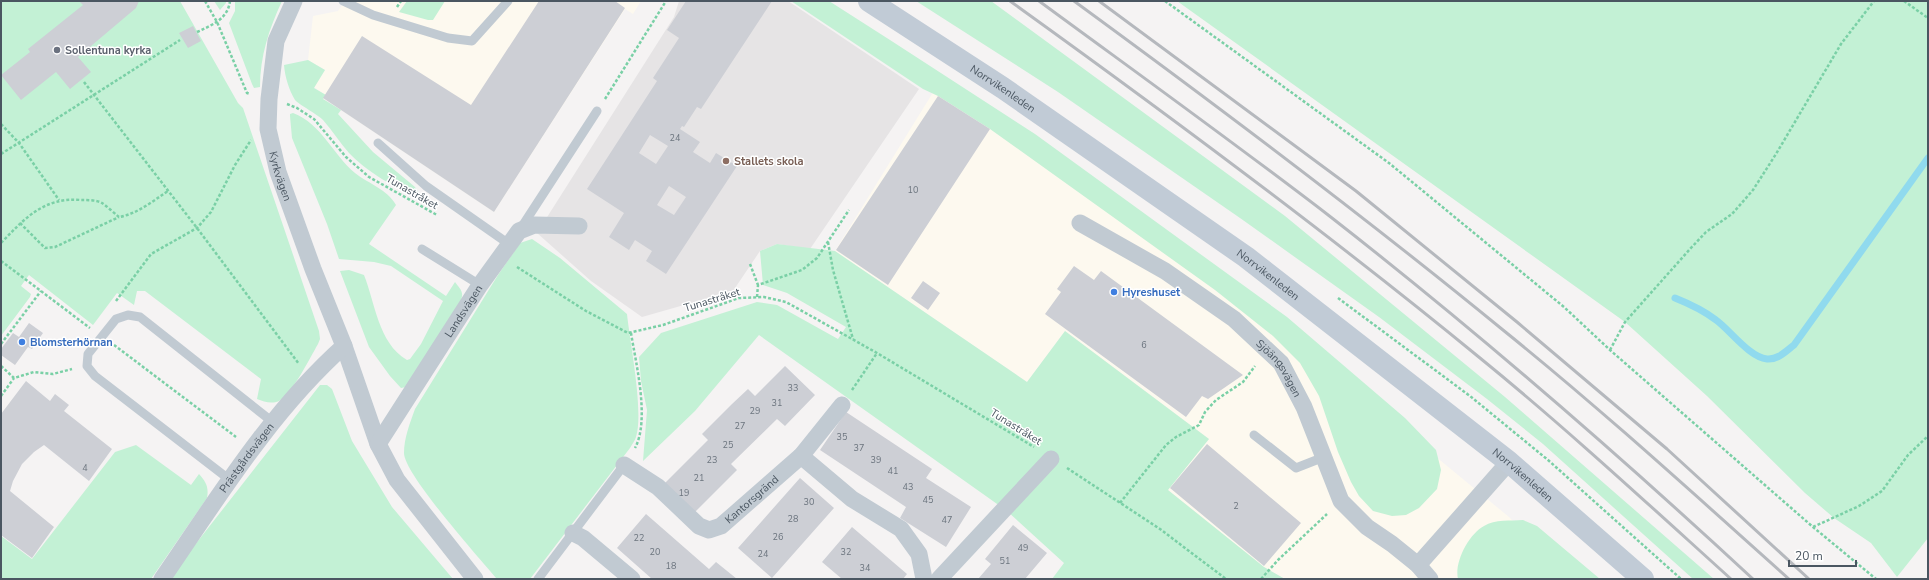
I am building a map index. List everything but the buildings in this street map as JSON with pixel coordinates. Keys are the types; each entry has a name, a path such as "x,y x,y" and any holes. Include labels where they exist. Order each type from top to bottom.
{"main road":[{"name":"Norrvikenleden","path":"869,1 1003,88 1246,257 1509,462 1643,579"}],"street":[{"name":"Kyrkvägen","path":"294,1 276,41 269,100 268,129 278,172 313,269 344,346"},
{"name":"Sjöängsvägen","path":"1080,224 1165,271 1234,319 1281,363 1304,407 1341,501 1367,527 1392,544 1418,565 1430,579"},
{"path":"509,244 534,225 579,226"},
{"name":"Landsvägen","path":"378,444 480,285 509,244"},
{"path":"344,346 378,444 397,480 475,579"},
{"name":"Prästgårdsvägen","path":"162,579 253,449 310,378 344,346"},
{"name":"Kantorsgränd","path":"624,465 658,487 699,526 709,530 721,526 800,456 842,405"},
{"path":"800,456 852,499 901,530 919,554 924,579"},
{"path":"939,579 1051,458"},
{"path":"1418,565 1509,462"},
{"path":"574,533 583,538 632,579"}],"lane":[{"path":"343,1 373,15 448,38 472,41 508,1"},
{"path":"378,143 426,186 509,244 597,111"},
{"path":"422,249 480,285"},
{"path":"230,480 95,376 87,366 88,354 101,336 116,319 128,315 140,317 274,423"},
{"path":"1254,436 1296,468 1324,457"},
{"path":"538,579 624,465"}],"path":[{"name":"Tunastråket","path":"205,1 217,22 247,93 297,108 314,119 346,157 369,177 442,218"},
{"path":"197,32 217,22 229,8 230,1"},
{"path":"597,111 666,1"},
{"path":"1165,1 1389,163 1564,307 1610,350 1813,527 1876,579"},
{"path":"1610,350 1625,322 1661,281 1706,232 1732,214 1753,190 1841,44 1874,1"},
{"path":"1904,1 1928,18"},
{"path":"1,154 180,40"},
{"path":"84,82 197,228 310,378"},
{"path":"1,124 19,143 59,200"},
{"path":"113,305 151,254 197,228 211,212 235,165 255,134"},
{"path":"20,223 45,248 55,247 119,217 127,216 143,208 168,191"},
{"path":"1,244 20,223 44,206 59,200 74,199 102,203 119,217"},
{"path":"758,285 802,270 817,258 849,210"},
{"path":"828,242 833,270 853,339"},
{"path":"509,244 586,311 628,333 631,333 643,422 640,440 624,465"},
{"path":"1,261 253,449"},
{"path":"750,264 758,285 757,297"},
{"path":"1,344 41,291"},
{"name":"Tunastråket","path":"631,333 663,325 739,298 764,297 786,302 877,353 1051,458 1160,529 1226,579"},
{"path":"1120,503 1166,445 1176,437 1199,425 1205,412 1216,400 1243,382 1255,367 1265,348"},
{"path":"842,405 877,353"},
{"path":"1,366 14,378"},
{"path":"1,396 14,378 34,372 53,374 87,366"},
{"path":"1813,527 1859,506 1882,491 1908,455 1928,436"},
{"path":"1262,579 1283,555 1341,501"}],"shaded area":[{"path":"345,1 641,1 633,14 625,9 494,212 323,98 325,95 314,87 325,70 308,60 313,16 338,11"},
{"name":"Stallets skola","path":"679,1 788,1 919,89 810,249 777,244 760,251 733,291 642,317 591,281 537,233 674,17"},
{"path":"937,86 1293,339 1509,517 1570,579 1285,579 1264,567 1168,490 1209,439 1065,331 1027,382 835,251"}],"green space":[{"path":"1,1 180,1 238,103 243,108 319,331 320,339 306,366 295,384 279,401 268,402 257,399 261,379 145,291 137,291 134,305 117,293 93,325 29,275 21,286 31,294 30,297 1,336"},
{"path":"214,1 226,1 226,3 220,10"},
{"path":"235,1 282,1 266,43 260,76 260,87 254,88 252,84 229,23 235,11"},
{"path":"407,1 445,1 433,20 428,20 399,12"},
{"path":"791,1 829,1 1035,134 1287,317 1405,418 1436,450 1441,470 1437,489 1419,508 1406,515 1392,516 1373,511 1359,496 1351,482 1338,452 1319,396 1300,363 1273,336 1215,290 990,129 938,96 923,89"},
{"path":"916,1 991,1 1285,216 1505,397 1714,579 1693,579 1543,444 1487,399 1379,317 1240,218 1058,92"},
{"path":"1177,1 1928,1 1928,538 1897,577 1871,543 1834,518 1805,493 1707,396 1625,322"},
{"path":"308,60 325,70 314,88 326,95 323,99 341,110 338,114 373,152 415,187 420,195 392,185 372,173 349,153 323,120 295,100 285,74 284,65"},
{"path":"293,113 312,124 347,166 360,177 383,191 396,205 369,244 446,296 455,282 461,290 462,296 460,303 406,387 401,388 390,376 369,347 340,271 349,270 364,275 384,333 397,353 407,360 410,359 421,344 443,301 391,266 374,262 339,259 327,224 292,138 290,114"},
{"path":"532,239 560,258 627,314 636,377 638,426 636,438 630,448 530,579 497,579 460,536 416,479 407,464 404,447 415,409 498,275 520,243"},
{"path":"777,244 835,251 1027,382 1065,331 1209,439 1168,490 1264,567 1285,579 1052,579 1064,563 1007,511 759,335 695,411 643,461 647,410 641,381 639,357 661,333 757,302 777,305 838,339 846,327 787,293 763,285 760,251"},
{"path":"320,385 327,385 332,389 352,441 392,507 453,579 171,579 187,555"},
{"path":"136,445 191,485 199,474 205,482 208,491 207,498 151,579 1,579 1,536 32,559 115,452"},
{"path":"1523,520 1537,526 1600,579 1458,579 1458,565 1464,549 1478,530 1493,522"}],"waterway":[{"path":"1675,298 1711,316 1753,353 1767,359 1778,357 1794,345 1928,158"}],"railway":[{"path":"1010,1 1307,220 1423,311 1544,412 1731,579"},
{"path":"1039,1 1260,163 1386,261 1547,394 1753,579"},
{"path":"1074,1 1291,162 1451,287 1612,421 1789,579"},
{"path":"1099,1 1356,191 1517,322 1667,449 1809,579"}],"place":[{"name":"Sollentuna kyrka","path":"57,50"},
{"name":"Stallets skola","path":"726,161"},
{"name":"Hyreshuset","path":"1114,292"},
{"name":"Blomsterhörnan","path":"22,342"}]}
